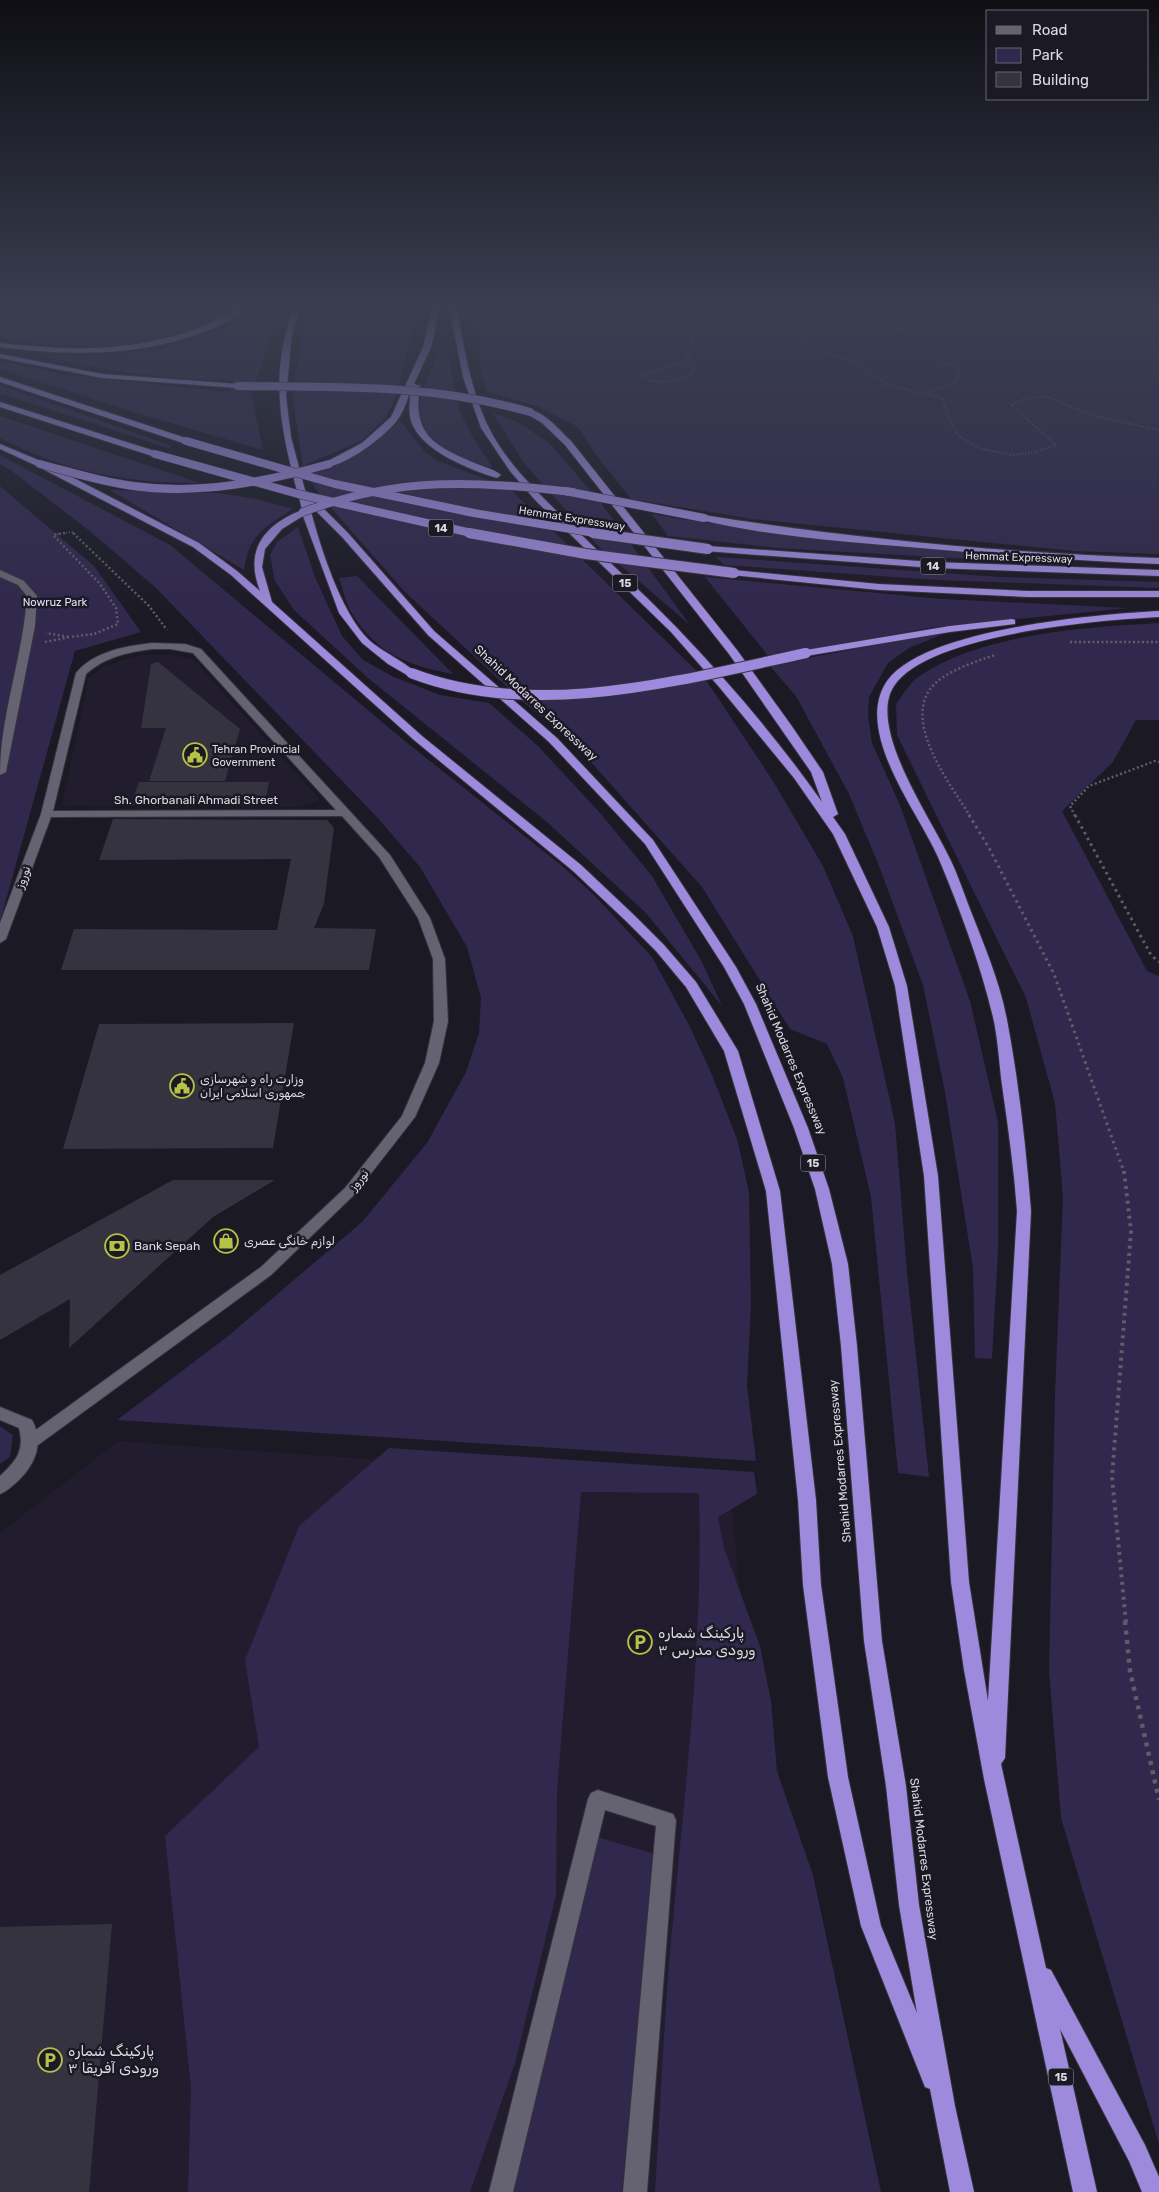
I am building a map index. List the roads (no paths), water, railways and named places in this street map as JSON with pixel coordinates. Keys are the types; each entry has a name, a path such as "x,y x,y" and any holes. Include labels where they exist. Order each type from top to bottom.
{"highway":[{"name":"14","path":"29,413 279,491 404,521 598,556 734,573 889,588 1028,594 1159,594"},
{"name":"Hemmat Expressway","path":"103,413 186,441 334,483 516,522 615,538 795,557 960,568 1159,573"},
{"name":"Shahid Modarres Expressway","path":"284,413 286,437 302,491 345,535 431,633 553,740 649,842 720,952 750,1004 801,1128 822,1189 840,1264 849,1346 873,1641 896,1786 909,1905 944,2106 962,2192"},
{"path":"40,464 88,477 134,486 181,488 232,485 286,476 329,464 367,444 387,428 397,413"},
{"path":"414,413 421,433 453,456 497,474 573,492 704,518 810,535 875,542 1069,558 1159,561"},
{"name":"15","path":"480,413 485,428 513,469 539,499 674,630 724,686 816,799 839,834 884,927 901,986 932,1176 960,1582 973,1670 994,1779 1036,1962 1085,2192"},
{"path":"532,413 544,421 568,443 733,652 817,772 839,834"},
{"path":"0,446 40,464 196,545 234,573 418,738 577,868 630,918 660,948 691,985 731,1050 773,1191 807,1500 812,1585 838,1777 871,1926 944,2106"},
{"path":"268,602 257,568 258,558 264,543 274,530 303,512 350,496 385,488 428,483 484,482 573,492"},
{"path":"302,491 311,530 342,611 365,641 392,662 411,673 434,682 473,691 522,694 572,693 639,685 898,637 998,624 1082,616 1159,614"},
{"path":"994,1779 1024,1211 1021,1171 1000,1019 983,958 943,856 895,765 882,722 882,703 889,684 907,666 954,645 1004,632 1122,616"},
{"path":"1036,1962 1137,2153 1154,2192"}],"street":[{"path":"0,573 21,583 32,596 30,626 0,772"},
{"name":"نوروز","path":"0,939 47,814 81,672 92,662 110,655 153,647 174,646 197,651 384,856 424,918 439,959 441,1021 432,1063 408,1117 350,1191 266,1271 32,1441"},
{"name":"Sh. Ghorbanali Ahmadi Street","path":"47,814 345,813"},
{"path":"0,1413 26,1424 32,1441 26,1460 0,1487"},
{"path":"501,2192 598,1799 666,1820 635,2192"}],"place":[{"name":"Tehran Provincial Government","path":"195,755"},
{"name":"وزارت راه و شهرسازی جمهوری اسلامی ایران","path":"182,1086"},
{"name":"لوازم خانگی عصری","path":"226,1241"},
{"name":"Bank Sepah","path":"117,1246"},
{"name":"پارکینگ شماره ۳ ورودی مدرس","path":"640,1642"},
{"name":"پارکینگ شماره ۳ ورودی آفریقا","path":"50,2060"}],"park label":[{"name":"Nowruz Park","path":"55,602"}]}
